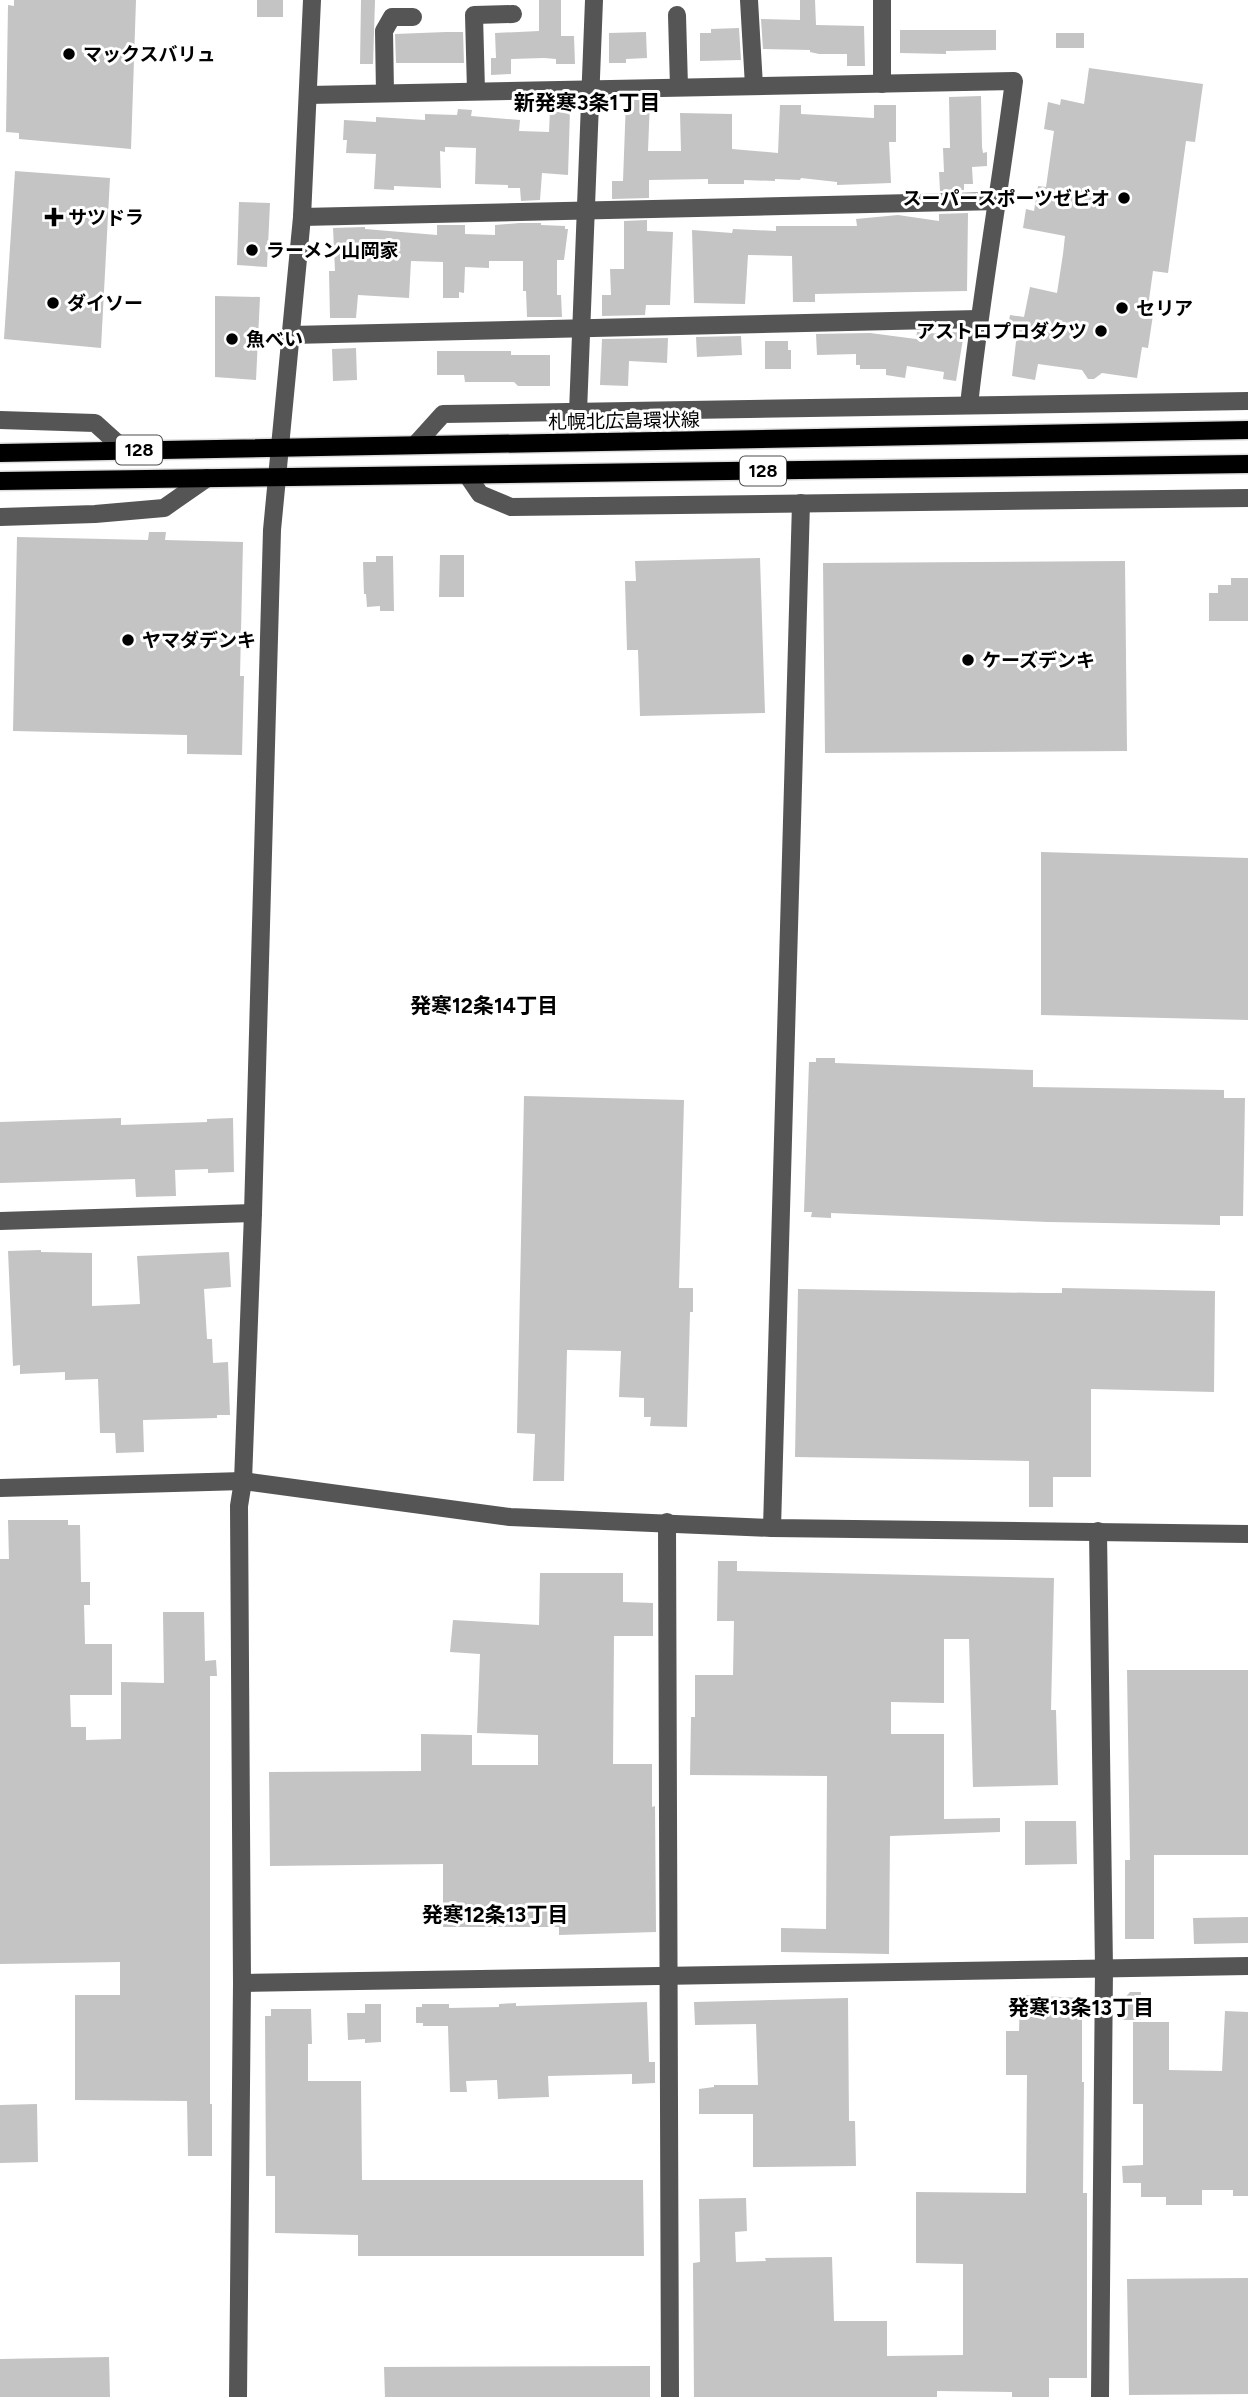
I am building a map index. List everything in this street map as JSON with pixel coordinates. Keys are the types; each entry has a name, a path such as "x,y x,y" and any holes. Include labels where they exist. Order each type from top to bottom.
{"main road":[{"name":"札幌北広島環状線","path":"0,453 1248,430"},
{"name":"128","path":"0,481 1248,464"}],"street":[{"path":"238,2397 242,1983 239,1506 243,1480 253,1213 271,544 302,218 312,0"},
{"path":"578,412 594,0"},
{"path":"749,0 754,86"},
{"path":"881,0 882,84"},
{"path":"476,91 474,15 513,14"},
{"path":"677,15 679,87"},
{"path":"385,93 384,31 392,17 413,17"},
{"path":"308,95 1014,81 998,201 978,319 969,405"},
{"path":"302,218 998,201"},
{"path":"292,335 978,319"},
{"path":"415,445 443,414 1248,401"},
{"path":"0,420 95,423 126,451"},
{"path":"467,475 480,494 511,507 1248,498"},
{"path":"0,517 95,514 164,508 207,478"},
{"path":"772,1528 801,503"},
{"path":"0,1221 253,1213"},
{"path":"0,1488 243,1480 505,1517 772,1528 1248,1534"},
{"path":"667,1522 670,2397"},
{"path":"1098,1531 1104,1969 1100,2397"},
{"path":"242,1983 1248,1966"}],"building":[{"path":"14,0 136,0 131,149 19,139 19,133 6,132 8,5 14,6"},
{"path":"257,0 283,0 283,17 257,17"},
{"path":"361,0 375,0 373,64 360,64"},
{"path":"539,0 561,0 561,36 574,36 575,64 556,64 556,59 544,58 511,59 511,74 491,75 491,58 496,58 495,33 539,31"},
{"path":"800,0 815,0 816,25 864,26 865,66 847,66 847,54 763,49 761,19 800,20"},
{"path":"739,28 741,60 700,61 700,33 711,33 711,29"},
{"path":"900,30 996,30 996,50 946,51 946,54 900,53"},
{"path":"463,32 464,63 396,63 395,34"},
{"path":"646,32 647,58 626,59 626,63 609,63 609,33"},
{"path":"1056,33 1084,33 1084,48 1056,48"},
{"path":"1089,68 1203,84 1195,142 1186,141 1168,273 1153,271 1147,314 1153,315 1148,348 1142,347 1137,378 1102,373 1094,379 1088,379 1082,370 1038,364 1035,380 1012,376 1017,333 1007,331 1010,315 1024,317 1030,287 1057,293 1063,254 1065,236 1023,228 1026,209 1034,211 1038,186 1046,187 1054,131 1044,129 1048,102 1060,105 1061,99 1084,104"},
{"path":"981,96 982,147 983,153 987,152 987,166 972,167 973,184 964,184 964,190 940,191 939,172 944,172 943,148 950,148 949,97"},
{"path":"626,100 650,100 648,151 681,151 680,113 732,114 732,149 778,153 780,105 801,105 801,114 874,118 874,105 896,105 896,142 889,142 891,183 837,185 837,182 801,178 744,180 744,184 708,184 708,179 649,180 649,198 612,199 612,181 623,181"},
{"path":"458,109 472,110 471,116 520,120 519,131 549,132 550,110 570,111 568,175 542,173 540,200 521,201 520,188 475,184 476,148 445,147 445,152 440,151 441,188 394,186 394,190 374,189 376,154 346,153 347,140 343,140 344,120 376,122 376,117 425,120 425,114 457,115"},
{"path":"15,171 110,178 101,348 4,339"},
{"path":"239,202 270,203 267,267 237,265"},
{"path":"968,213 967,291 815,294 815,302 793,302 792,256 748,255 745,304 694,303 692,230 732,233 733,229 776,231 776,226 857,226 856,219 898,215 939,221 939,214"},
{"path":"647,220 647,231 673,232 670,305 646,305 645,315 602,316 602,295 611,295 610,269 624,269 624,221"},
{"path":"520,223 565,226 565,229 568,229 564,260 557,260 557,295 561,295 562,317 527,317 526,291 523,291 523,261 489,261 489,268 465,267 464,293 459,292 459,298 443,298 443,262 411,261 409,298 358,295 356,318 330,318 329,271 335,271 333,228 365,227 437,235 437,225 465,225 465,234 495,235 495,225"},
{"path":"215,296 260,297 256,380 215,377"},
{"path":"943,331 964,333 956,381 943,379 944,372 907,366 905,378 886,375 886,369 860,369 860,365 856,365 856,354 817,355 816,334 870,333 916,339 917,332 942,334"},
{"path":"741,336 742,355 697,357 696,337"},
{"path":"668,338 667,363 629,361 628,386 600,385 602,339"},
{"path":"765,341 788,341 791,369 765,369"},
{"path":"356,348 357,380 333,381 332,349"},
{"path":"437,351 511,351 511,355 550,355 550,386 518,386 514,382 465,382 464,375 437,375"},
{"path":"149,532 166,532 165,540 243,542 240,676 244,676 242,755 187,754 187,735 13,731 17,537 148,540"},
{"path":"440,555 464,555 464,597 439,597"},
{"path":"376,556 393,556 394,611 380,611 380,606 367,607 363,562 376,562"},
{"path":"760,558 765,713 640,716 638,650 627,650 625,581 636,581 635,561"},
{"path":"1125,561 1127,751 825,753 823,563"},
{"path":"1231,578 1248,578 1248,621 1209,621 1209,593 1218,593 1218,585 1231,585"},
{"path":"1041,852 1248,858 1248,1020 1041,1015"},
{"path":"816,1058 835,1058 835,1063 1033,1070 1033,1087 1224,1090 1224,1098 1245,1098 1243,1216 1220,1216 1220,1225 1048,1222 831,1213 831,1218 811,1217 812,1212 804,1212 809,1062 816,1062"},
{"path":"524,1096 684,1100 679,1288 693,1288 687,1427 650,1426 651,1417 644,1417 644,1398 619,1397 621,1351 567,1350 564,1481 533,1481 535,1434 517,1433"},
{"path":"121,1118 121,1125 207,1122 207,1119 233,1118 234,1172 208,1173 208,1169 175,1170 176,1196 136,1197 135,1179 0,1183 0,1122"},
{"path":"8,1251 92,1253 92,1306 140,1304 137,1256 229,1252 231,1287 204,1289 207,1339 212,1339 213,1363 228,1362 230,1415 217,1415 217,1418 143,1420 144,1452 116,1453 115,1433 100,1433 98,1379 65,1380 65,1372 20,1374 20,1365 13,1366"},
{"path":"1062,1288 1215,1291 1214,1392 1091,1389 1091,1477 1053,1477 1053,1507 1029,1507 1029,1461 795,1457 798,1289 1062,1293"},
{"path":"8,1520 68,1520 68,1525 80,1525 81,1582 90,1582 90,1605 84,1605 85,1644 112,1644 112,1695 70,1695 71,1727 86,1727 86,1740 121,1739 121,1682 164,1683 163,1612 204,1612 205,1661 216,1660 217,1676 210,1676 212,2156 188,2156 187,2101 75,2100 75,1995 120,1995 120,1962 0,1964 0,1559 9,1559"},
{"path":"718,1561 737,1561 737,1571 1054,1578 1051,1710 1056,1710 1058,1785 973,1787 969,1639 944,1639 944,1703 891,1702 891,1734 944,1734 944,1819 1000,1818 1000,1832 890,1836 889,1954 781,1952 781,1928 826,1929 827,1776 690,1775 695,1675 733,1675 734,1621 717,1621"},
{"path":"540,1573 623,1573 623,1602 653,1603 653,1636 614,1636 613,1764 652,1764 656,1932 559,1935 559,1927 443,1927 443,1864 270,1866 269,1772 421,1771 421,1734 472,1735 472,1765 538,1765 538,1735 477,1733 480,1654 450,1652 453,1620 539,1625"},
{"path":"1127,1670 1248,1670 1248,1855 1154,1855 1154,1939 1125,1939 1125,1860 1130,1860"},
{"path":"1025,1821 1076,1821 1077,1864 1025,1865"},
{"path":"1248,1917 1248,1943 1194,1944 1193,1918"},
{"path":"1130,1992 1141,1992 1141,2020 1120,2020 1120,2003"},
{"path":"1020,1995 1082,1998 1083,2193 1087,2193 1087,2378 1049,2378 1049,2397 1012,2397 1012,2392 937,2391 937,2397 694,2397 693,2263 700,2262 699,2199 746,2198 747,2231 735,2232 736,2262 766,2261 765,2258 832,2257 834,2321 887,2321 887,2356 963,2355 963,2264 916,2263 916,2192 1026,2193 1027,2075 1006,2075 1006,2031 1019,2031"},
{"path":"848,1998 849,2121 855,2121 856,2166 753,2167 753,2114 699,2114 699,2089 714,2085 758,2085 756,2024 695,2025 694,2002"},
{"path":"647,2002 649,2062 655,2062 655,2083 632,2084 632,2074 548,2076 549,2097 498,2099 497,2080 466,2081 467,2092 450,2092 448,2026 423,2026 423,2023 416,2023 416,2007 422,2007 422,2004 449,2004 449,2008 499,2007 499,2004 516,2003 516,2006"},
{"path":"365,2004 381,2004 381,2042 348,2040 347,2013 365,2013"},
{"path":"271,2009 311,2009 312,2044 308,2044 308,2081 361,2081 362,2180 643,2180 644,2256 358,2256 358,2235 275,2233 275,2176 266,2176 265,2016 271,2016"},
{"path":"1225,2011 1248,2012 1248,2196 1233,2196 1233,2190 1202,2190 1202,2205 1166,2205 1166,2197 1141,2197 1141,2183 1123,2183 1122,2166 1143,2165 1143,2104 1133,2104 1133,2022 1169,2022 1169,2070 1222,2071"},
{"path":"37,2104 38,2162 0,2163 0,2105"},
{"path":"1248,2278 1248,2394 1129,2395 1127,2279"},
{"path":"109,2357 110,2397 0,2397 0,2359"},
{"path":"650,2366 650,2397 385,2397 384,2367"}],"place":[{"name":"マックスバリュ","path":"69,54"},
{"name":"スーパースポーツゼビオ","path":"1124,198"},
{"name":"サツドラ","path":"54,217"},
{"name":"ラーメン山岡家","path":"252,250"},
{"name":"ダイソー","path":"53,303"},
{"name":"セリア","path":"1122,308"},
{"name":"アストロプロダクツ","path":"1101,331"},
{"name":"魚べい","path":"232,339"},
{"name":"ヤマダデンキ","path":"128,640"},
{"name":"ケーズデンキ","path":"968,660"}],"district":[{"name":"新発寒3条1丁目","path":"587,102"},
{"name":"発寒12条14丁目","path":"484,1005"},
{"name":"発寒12条13丁目","path":"495,1914"},
{"name":"発寒13条13丁目","path":"1081,2007"}]}
